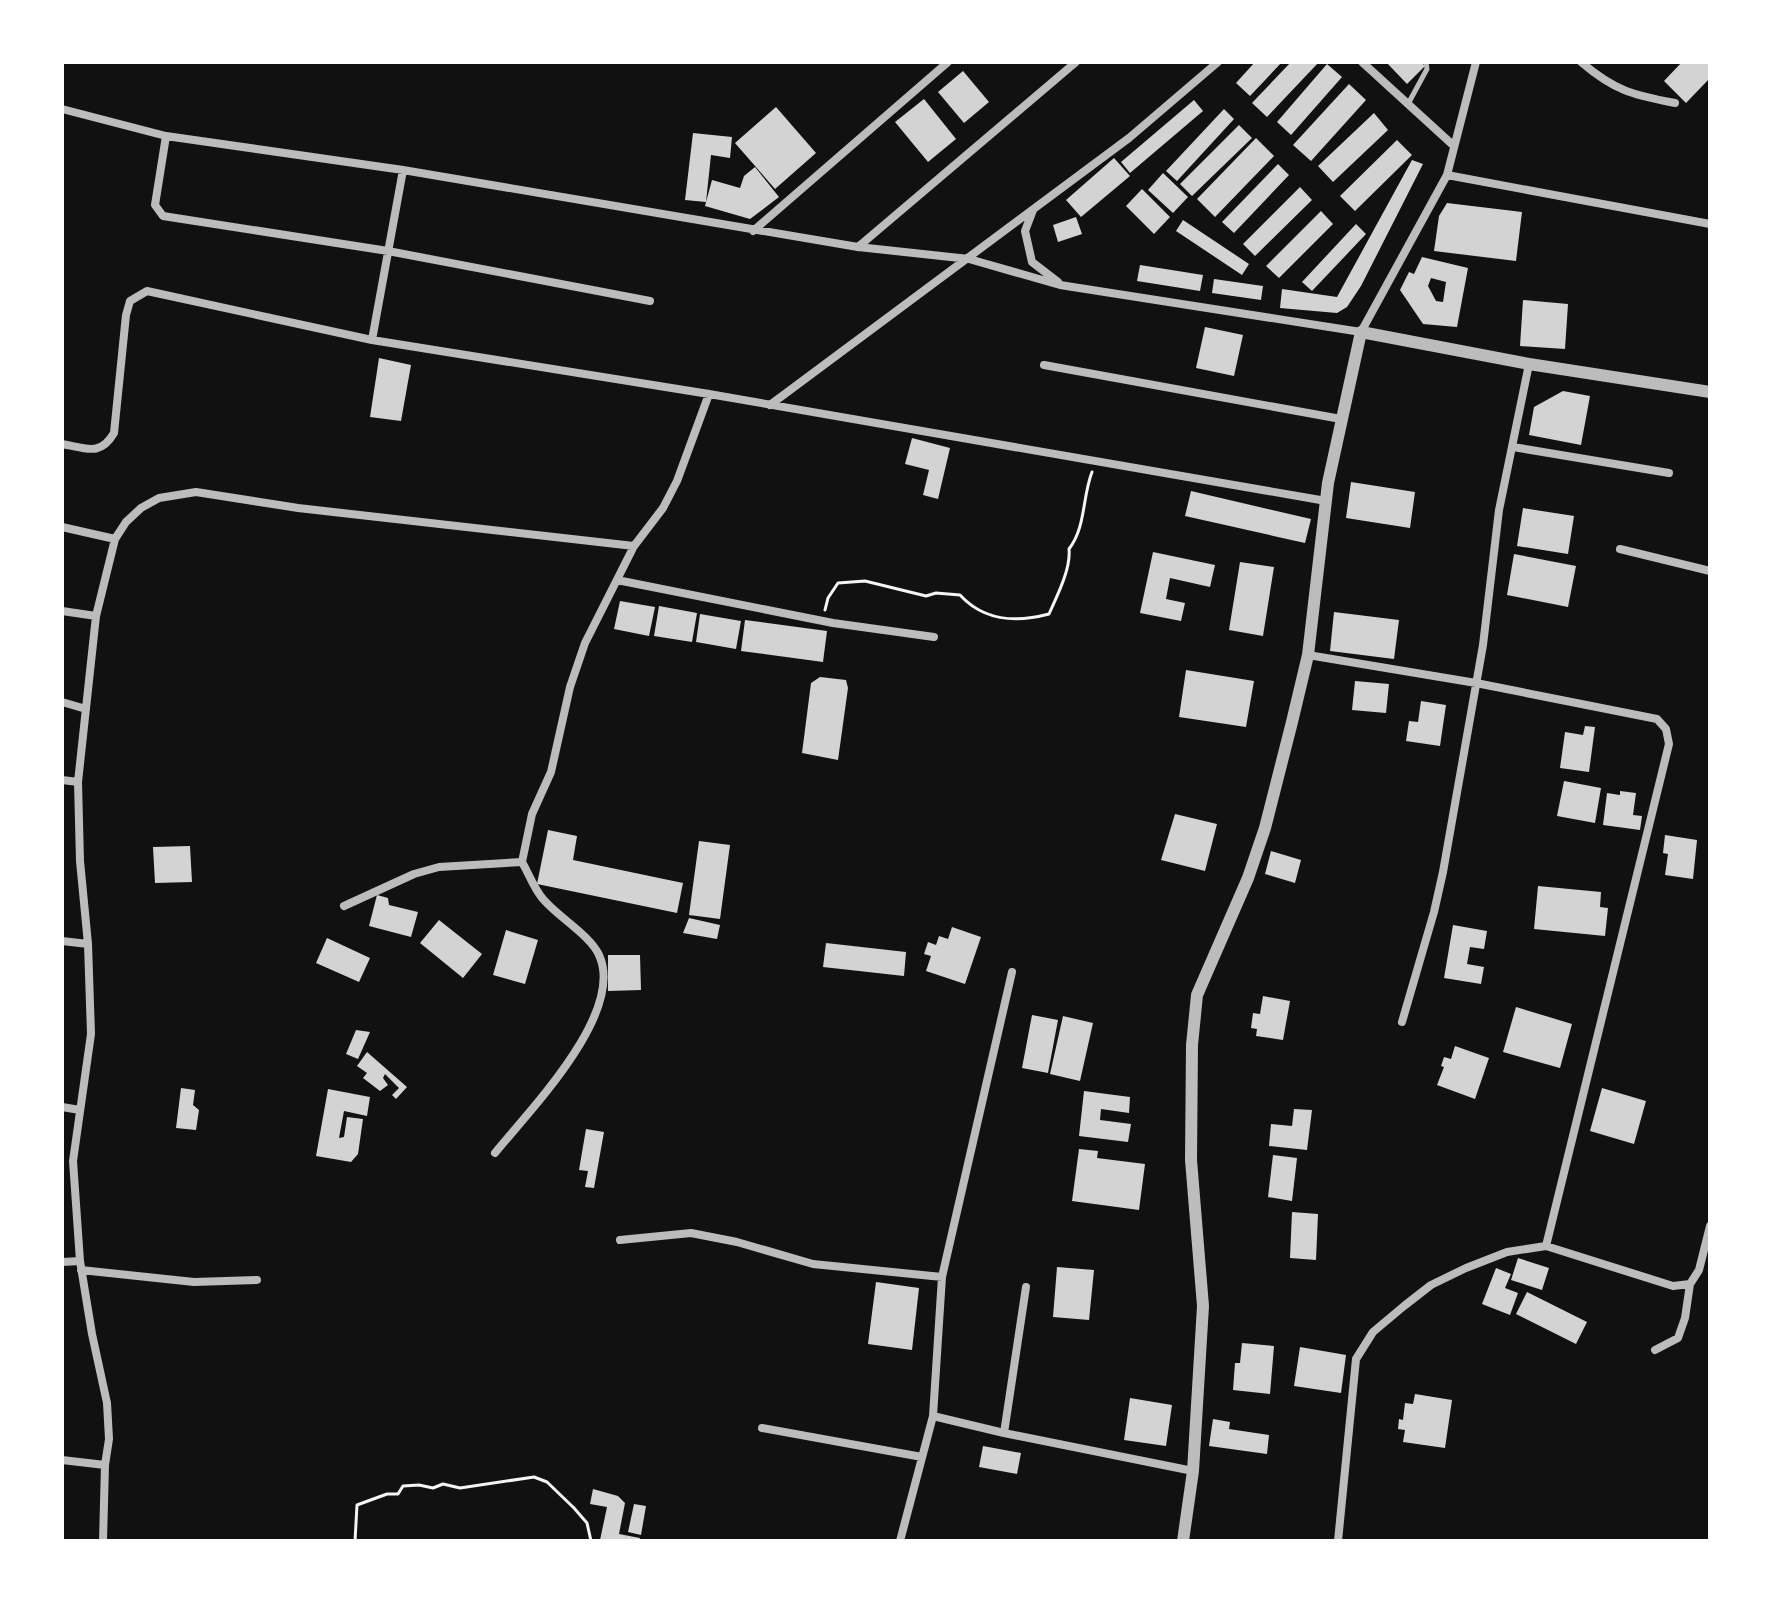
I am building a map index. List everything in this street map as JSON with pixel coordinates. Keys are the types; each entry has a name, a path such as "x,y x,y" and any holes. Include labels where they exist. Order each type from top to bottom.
{"street":[{"path":"753,231 948,62"},
{"path":"858,247 1076,62"},
{"path":"770,405 1129,138 1218,62"},
{"path":"1362,62 1454,146"},
{"path":"1183,1541 1193,1471 1203,1306 1191,1160 1192,1045 1197,995 1248,878 1265,828 1308,655 1326,501 1361,332 1447,175 1476,62"},
{"path":"1581,62 1608,83 1632,94 1675,103"},
{"path":"62,109 166,136 403,170 753,231 969,259 1060,285 1361,332 1529,364 1710,392"},
{"path":"166,136 155,205 163,216 388,251 650,301"},
{"path":"372,340 403,170"},
{"path":"1447,175 1710,224"},
{"path":"1034,210 1025,231 1032,262 1060,285"},
{"path":"62,444 98,450 107,445 114,433 126,315 130,301 147,291 372,340 709,394 1326,501"},
{"path":"1402,1022 1434,912 1483,645 1499,510 1529,364"},
{"path":"1044,365 1341,419"},
{"path":"495,1153 579,1047 595,1016 602,991 603,969 599,954 542,898 522,862 532,814 551,772 570,687 585,643 634,546 663,508 677,481 709,394"},
{"path":"1513,447 1669,473"},
{"path":"103,1541 105,1465 109,1439 107,1403 81,1266 73,1161 91,1034 78,782 96,616 115,539 126,522 141,508 159,498 196,492 298,508 634,546"},
{"path":"62,527 115,539"},
{"path":"1620,549 1710,571"},
{"path":"617,580 810,619 934,637"},
{"path":"62,611 96,616"},
{"path":"1308,655 1476,683 1657,719 1666,729 1669,744 1546,1246"},
{"path":"62,702 86,709"},
{"path":"62,780 78,782"},
{"path":"344,906 414,874 439,867 522,862"},
{"path":"62,941 88,944"},
{"path":"900,1541 933,1416 942,1277 1012,972"},
{"path":"62,1107 80,1110"},
{"path":"1655,1350 1678,1338 1685,1318 1690,1284 1699,1270 1710,1226"},
{"path":"620,1240 691,1233 737,1242 813,1264 942,1277"},
{"path":"1338,1541 1356,1359 1362,1346 1383,1323 1431,1285 1507,1252 1546,1246 1673,1286 1690,1284"},
{"path":"62,1262 194,1282 257,1280"},
{"path":"1004,1433 1026,1287"},
{"path":"933,1416 1193,1471"},
{"path":"762,1428 922,1457"},
{"path":"62,1460 105,1465"}],"lane":[{"path":"1408,104 1427,69 1426,62"}],"path":[{"path":"810,619 827,609 828,598 838,583 849,581 865,581 926,596 936,593 960,595 972,608 1007,620 1049,614 1069,549 1079,536 1085,489 1096,461"},
{"path":"355,1541 357,1505 387,1494 398,1494 403,1486 433,1488 443,1484 460,1488 534,1477 547,1482 574,1508 587,1523 591,1541"}],"building":[{"path":"1255,62 1282,62 1250,96 1236,83"},
{"path":"1291,62 1319,62 1267,117 1252,103"},
{"path":"1386,62 1421,62 1425,66 1407,84"},
{"path":"1682,62 1710,62 1710,78 1686,103 1664,81"},
{"path":"1327,64 1342,77 1291,135 1277,122"},
{"path":"963,71 989,102 964,123 938,92"},
{"path":"1349,84 1366,100 1311,161 1293,145"},
{"path":"924,99 956,139 928,162 895,122"},
{"path":"1194,100 1203,111 1130,173 1121,162"},
{"path":"776,107 816,153 775,189 735,143"},
{"path":"1224,109 1234,119 1177,181 1166,171"},
{"path":"1374,113 1388,130 1333,182 1318,166"},
{"path":"1239,125 1252,138 1192,196 1180,184"},
{"path":"693,133 732,137 730,158 711,155 706,202 685,200"},
{"path":"1256,138 1274,156 1215,217 1197,199"},
{"path":"1397,140 1412,155 1355,211 1340,196"},
{"path":"1114,158 1130,176 1081,217 1066,200"},
{"path":"1412,160 1423,164 1361,286 1347,307 1337,313 1280,308 1282,289 1337,297"},
{"path":"1278,164 1289,175 1234,233 1222,222"},
{"path":"755,167 779,197 750,219 705,206 712,180 740,188 744,176"},
{"path":"1163,173 1188,197 1173,213 1148,190"},
{"path":"1300,187 1312,200 1255,256 1243,244"},
{"path":"1142,189 1170,217 1154,234 1126,206"},
{"path":"1447,203 1522,212 1516,261 1434,251 1439,216"},
{"path":"1321,211 1333,224 1279,278 1266,266"},
{"path":"1076,217 1082,234 1058,242 1053,225"},
{"path":"1183,220 1249,264 1242,275 1176,231"},
{"path":"1356,224 1366,234 1312,291 1302,282"},
{"path":"1422,257 1468,268 1457,327 1423,324 1400,290 1409,272 1414,274","holes":["1431,278 1446,282 1443,302 1436,301 1428,286"]},
{"path":"1140,265 1203,275 1200,291 1137,281"},
{"path":"1214,279 1263,286 1261,300 1212,293"},
{"path":"1523,300 1568,304 1565,349 1520,346"},
{"path":"1205,327 1243,335 1234,376 1196,368"},
{"path":"379,358 411,365 401,421 370,417"},
{"path":"1563,391 1590,396 1581,445 1529,435 1534,407"},
{"path":"912,438 950,448 938,499 923,495 929,470 905,464"},
{"path":"1351,482 1415,492 1410,528 1346,518"},
{"path":"1191,491 1311,519 1305,543 1185,516"},
{"path":"1523,508 1574,516 1568,554 1517,546"},
{"path":"1153,552 1215,565 1210,587 1170,578 1166,599 1185,603 1181,621 1140,613"},
{"path":"1514,554 1576,566 1568,607 1507,595"},
{"path":"1240,562 1274,567 1263,636 1229,630"},
{"path":"620,601 655,607 649,636 614,629"},
{"path":"659,606 697,613 692,642 654,636"},
{"path":"1334,612 1399,620 1394,659 1330,651"},
{"path":"700,614 741,621 736,649 696,642"},
{"path":"745,620 827,631 823,662 741,651"},
{"path":"1186,670 1254,681 1246,727 1179,717"},
{"path":"820,677 846,680 848,688 838,760 802,753 811,683"},
{"path":"1355,681 1389,684 1386,713 1352,710"},
{"path":"1421,701 1446,705 1440,746 1406,741 1409,721 1418,722"},
{"path":"1585,726 1595,727 1589,772 1560,768 1565,732 1583,735"},
{"path":"1564,781 1601,788 1595,823 1557,816"},
{"path":"1620,791 1636,793 1633,815 1642,816 1640,830 1603,825 1607,793 1620,795"},
{"path":"1175,814 1217,824 1205,871 1161,860"},
{"path":"548,830 577,836 573,860 683,883 677,913 537,884"},
{"path":"1665,835 1697,840 1693,879 1665,875 1668,854 1663,853"},
{"path":"699,841 730,845 720,919 689,915"},
{"path":"190,846 192,882 155,883 153,847"},
{"path":"1271,851 1301,860 1295,883 1265,874"},
{"path":"1538,886 1601,892 1600,907 1608,908 1605,936 1534,929"},
{"path":"377,895 388,898 389,905 418,912 411,937 369,926"},
{"path":"689,918 720,925 717,939 683,933"},
{"path":"439,920 482,954 463,978 420,943"},
{"path":"1453,925 1487,931 1484,949 1470,947 1467,964 1484,967 1481,984 1444,978"},
{"path":"952,927 981,937 965,984 926,971 931,956 924,954 928,942 936,945 939,936 948,939"},
{"path":"506,930 538,940 525,984 493,975"},
{"path":"327,938 370,958 359,982 316,963"},
{"path":"826,943 906,952 904,976 823,967"},
{"path":"608,955 640,955 641,990 608,991"},
{"path":"1263,996 1290,1001 1283,1040 1256,1036 1257,1029 1251,1028 1253,1013 1260,1014"},
{"path":"1516,1007 1572,1024 1560,1068 1503,1052"},
{"path":"1032,1015 1058,1020 1048,1073 1022,1068"},
{"path":"1063,1016 1093,1023 1080,1081 1050,1074"},
{"path":"356,1030 370,1032 358,1059 346,1054"},
{"path":"1455,1046 1489,1058 1475,1099 1437,1085 1444,1067 1441,1066 1444,1057 1451,1059"},
{"path":"367,1052 407,1087 396,1099 392,1095 399,1088 385,1074 383,1078 388,1085 380,1091 363,1078 367,1073 357,1066"},
{"path":"181,1088 195,1090 193,1105 199,1110 196,1130 176,1128"},
{"path":"1602,1088 1646,1101 1634,1144 1590,1131"},
{"path":"328,1089 370,1097 367,1116 344,1111 339,1138 344,1137 347,1117 363,1119 358,1154 351,1162 316,1156"},
{"path":"1084,1091 1130,1097 1129,1113 1101,1109 1100,1120 1131,1124 1128,1142 1079,1136"},
{"path":"1294,1109 1312,1110 1307,1150 1269,1146 1271,1124 1292,1126"},
{"path":"586,1129 604,1132 594,1188 585,1187 588,1171 579,1170"},
{"path":"1079,1149 1098,1151 1097,1158 1145,1164 1139,1210 1072,1201"},
{"path":"1273,1155 1297,1158 1292,1201 1268,1197"},
{"path":"1292,1212 1318,1214 1316,1260 1290,1258"},
{"path":"1518,1258 1549,1268 1542,1290 1511,1280"},
{"path":"1057,1267 1094,1270 1089,1320 1053,1317"},
{"path":"1496,1268 1511,1274 1505,1288 1518,1293 1510,1315 1482,1304"},
{"path":"876,1282 919,1288 912,1350 868,1344"},
{"path":"1527,1292 1587,1322 1576,1344 1516,1314"},
{"path":"1242,1343 1274,1346 1270,1394 1233,1390 1235,1363 1240,1363"},
{"path":"1300,1347 1346,1355 1341,1393 1294,1386"},
{"path":"1415,1394 1452,1400 1445,1448 1403,1442 1405,1430 1398,1429 1399,1419 1403,1420 1405,1403 1413,1404"},
{"path":"1130,1398 1172,1405 1166,1446 1124,1440"},
{"path":"1213,1419 1230,1422 1229,1429 1269,1435 1267,1454 1209,1446"},
{"path":"983,1446 1021,1453 1017,1474 979,1467"},
{"path":"593,1489 618,1496 625,1503 619,1534 640,1538 639,1541 600,1540 607,1507 590,1504"},
{"path":"634,1504 646,1506 641,1535 628,1532"}]}
